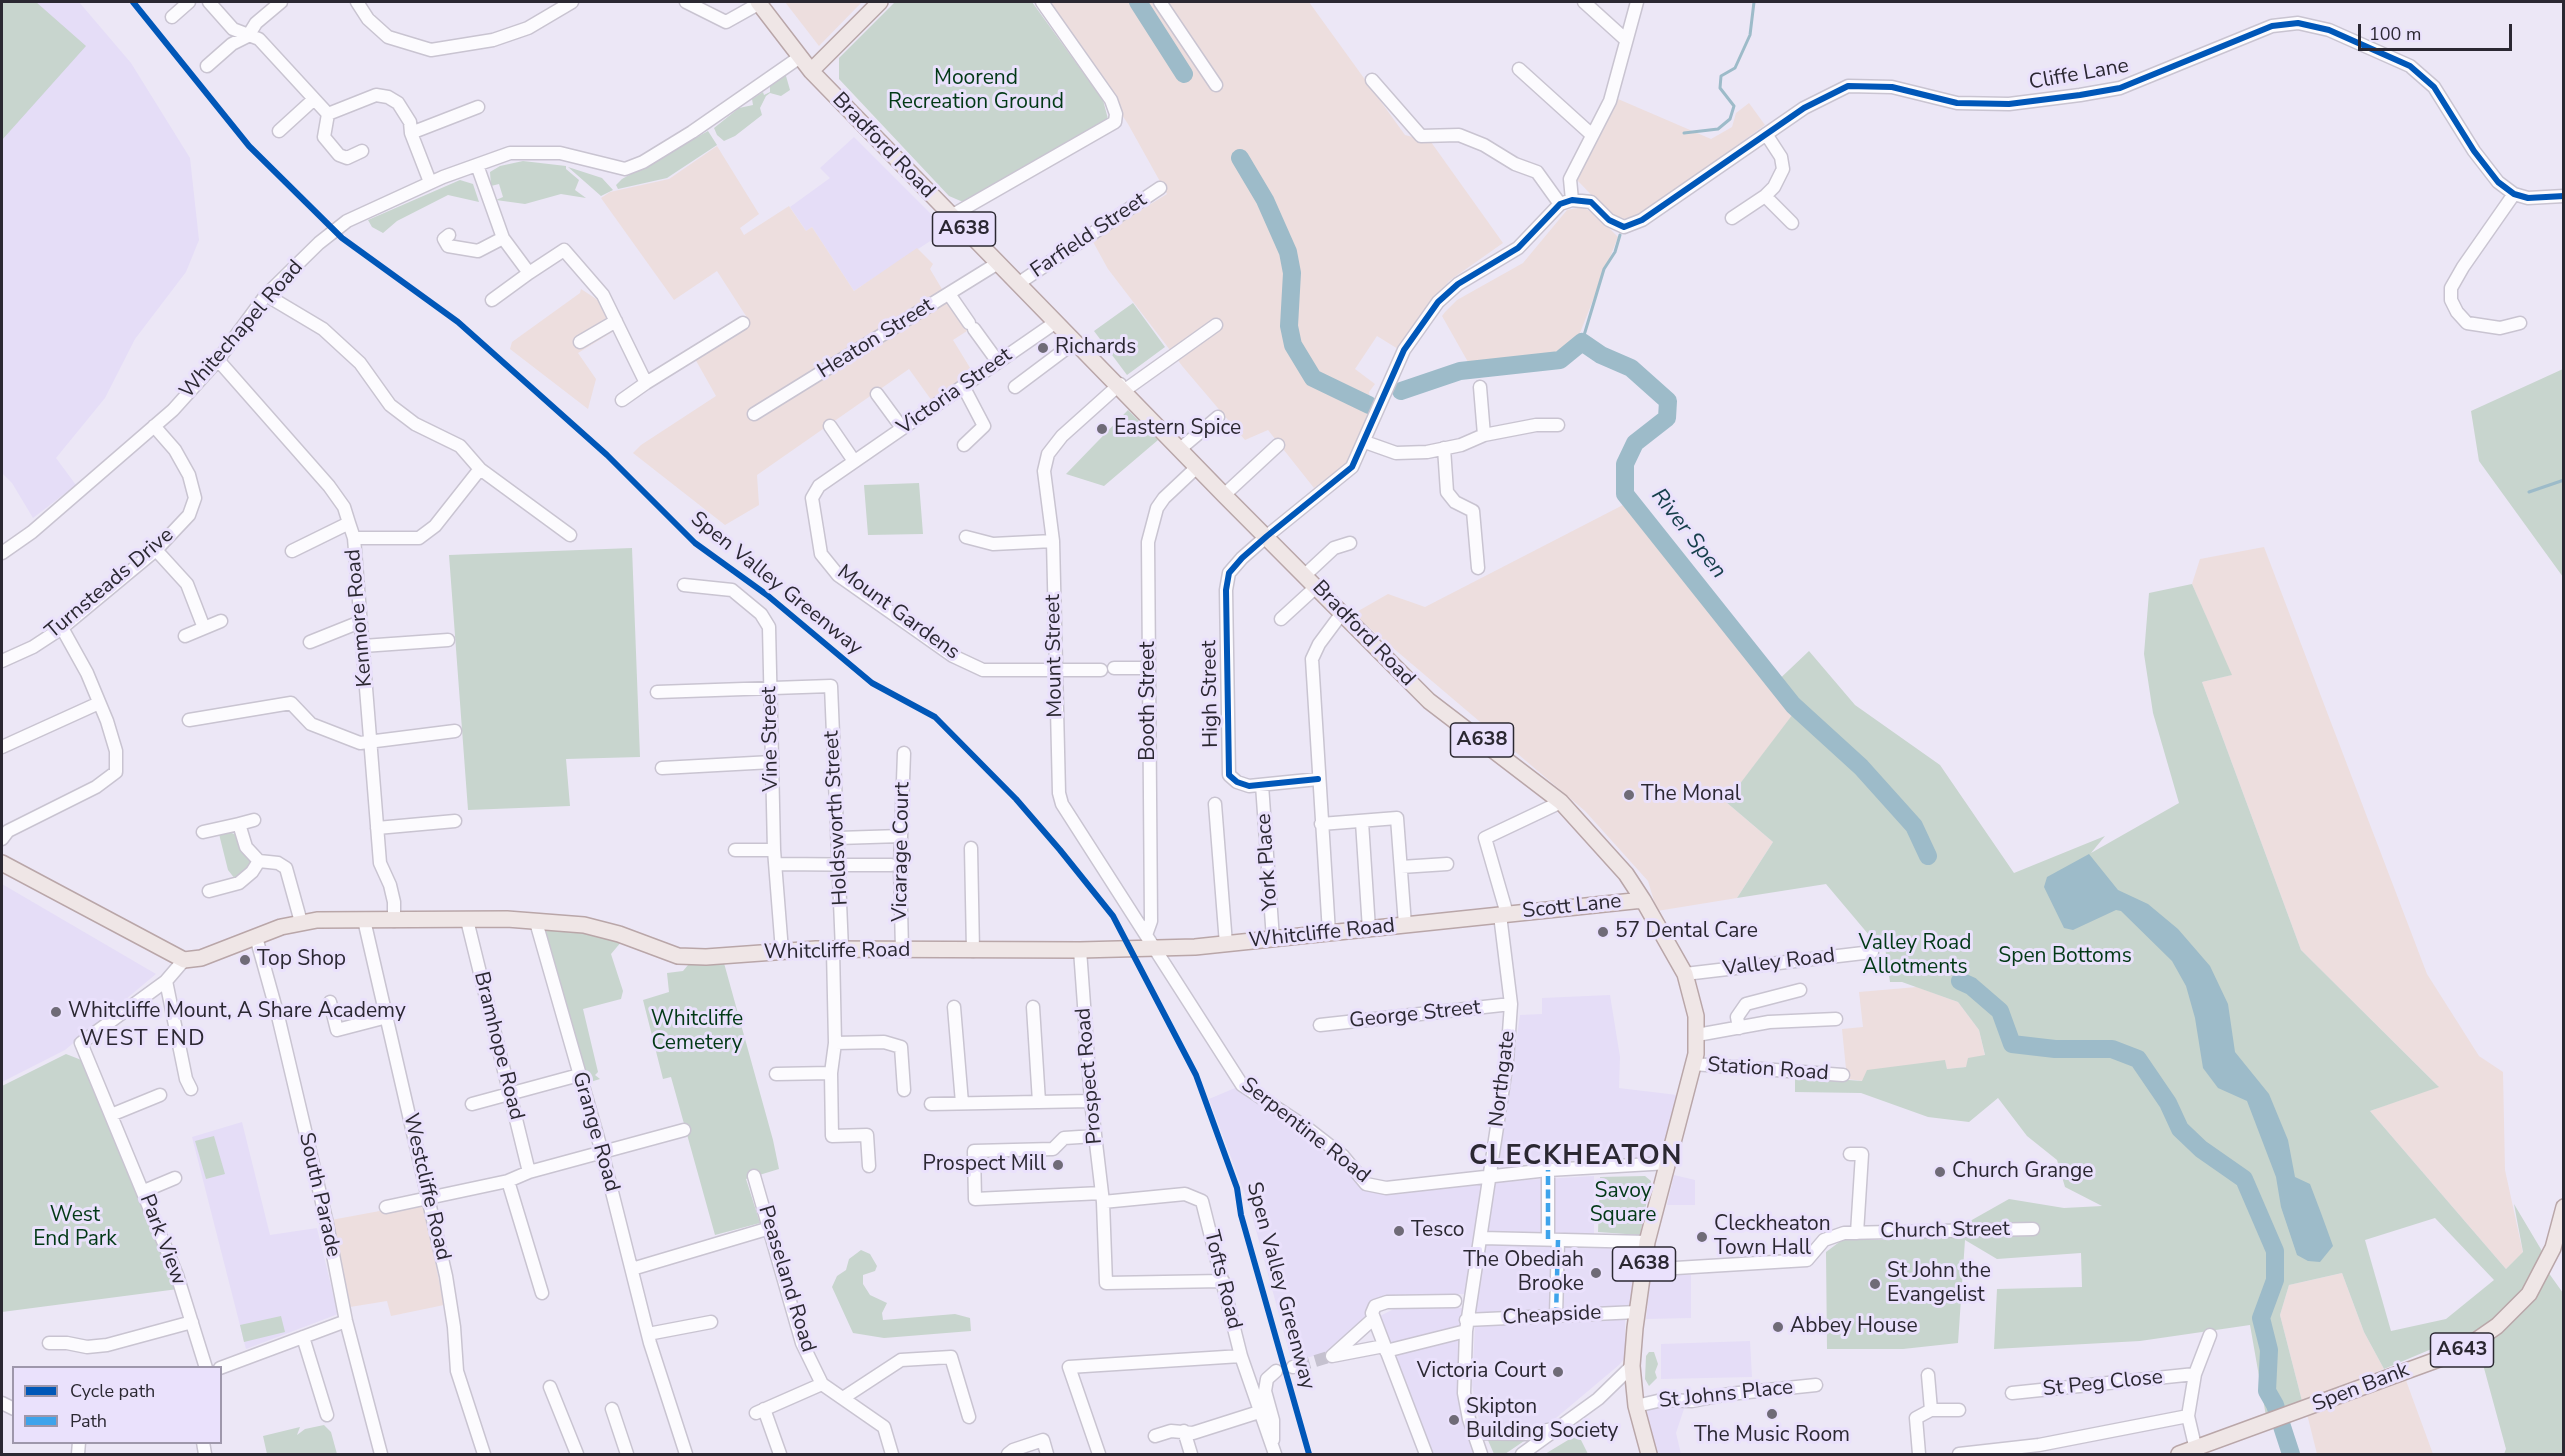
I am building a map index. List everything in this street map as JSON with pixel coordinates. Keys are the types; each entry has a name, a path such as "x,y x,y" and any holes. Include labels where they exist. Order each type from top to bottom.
{"main road":[{"name":"Bradford Road","path":"759,2 811,71 1075,342 1122,387 1224,495 1429,701 1561,802 1626,874 1643,900 1686,974 1696,1016 1696,1035 1693,1064 1647,1242 1632,1366"},
{"path":"811,71 872,4"},
{"path":"2,863 184,960"},
{"name":"Scott Lane","path":"1504,915 1643,900"},
{"name":"Whitcliffe Road","path":"184,960 201,958 301,922 466,920 584,925 619,934 678,956 706,957 782,951 838,950 1155,949 1226,944 1504,915"},
{"name":"Spen Bank","path":"2196,1450 2461,1351 2497,1326 2529,1294 2553,1248 2564,1207"},
{"name":"A638","path":"1632,1366 1636,1399 1649,1455"},
{"name":"A643","path":"2179,1455 2196,1450"}],"street":[{"path":"172,17 189,2"},
{"path":"209,2 233,29 259,39 328,114"},
{"path":"207,66 232,44 248,36 256,23 281,2"},
{"path":"357,2 368,19 388,37 431,50 493,39 520,30 572,2"},
{"path":"686,2 726,21 759,2"},
{"path":"951,216 1112,126 1115,122 1116,114 1111,100 1042,2"},
{"path":"1160,2 1216,85"},
{"path":"1584,2 1626,40"},
{"path":"1267,536 1352,467 1404,350 1438,302 1458,284 1518,248 1566,202 1570,179 1610,101 1637,2"},
{"name":"Cliffe Lane","path":"1566,202 1591,202 1609,220 1624,227 1665,206 1804,108 1848,86 1892,87 1957,103 2009,104 2080,95 2120,88 2272,26 2298,23 2329,30 2410,66 2434,87 2474,151 2498,182 2514,194"},
{"name":"Whitechapel Road","path":"2,554 32,532 154,426 218,360 266,295 319,243 347,222 430,182 510,153 560,153 626,169 643,162 692,132 800,57"},
{"path":"1519,69 1592,135"},
{"path":"1372,80 1421,136 1459,135 1484,145 1515,164 1537,172 1566,202"},
{"path":"328,114 376,95 388,97 398,103 406,113 411,133 430,182"},
{"path":"279,131 313,100"},
{"path":"411,133 478,107"},
{"path":"328,114 324,137 339,155 347,158 362,151"},
{"path":"1732,218 1765,196 1774,187 1783,169 1781,157 1766,134"},
{"path":"477,165 503,238 529,273"},
{"name":"Farfield Street","path":"1019,283 1160,188"},
{"path":"2520,323 2500,328 2467,323 2457,312 2451,300 2451,288 2514,194 2528,198 2564,196"},
{"path":"1765,196 1792,222"},
{"path":"449,235 444,239 448,246 478,251 503,238"},
{"path":"492,300 564,250 603,295 646,383"},
{"name":"Heaton Street","path":"754,414 998,263"},
{"path":"949,294 998,362"},
{"path":"266,295 323,329 360,363 390,405 415,424 460,446 480,469 570,536"},
{"path":"580,342 616,321"},
{"name":"Victoria Street","path":"854,461 1056,322"},
{"path":"622,400 743,323"},
{"name":"Mount Street","path":"1146,935 1062,804 1059,793 1053,541 1044,471 1048,454 1062,435 1122,387 1216,325"},
{"path":"1015,387 1075,342"},
{"name":"Kenmore Road","path":"218,360 329,486 344,507 354,538 380,863 390,885 394,902 394,921"},
{"path":"963,386 984,426 964,445"},
{"path":"1480,387 1484,435"},
{"path":"877,394 902,428"},
{"path":"1180,449 1218,417"},
{"path":"1365,442 1396,453 1444,448 1484,435 1536,424 1558,424"},
{"name":"Turnsteads Drive","path":"2,661 33,647 62,628 156,550 189,515 195,498 189,475 180,458 154,426"},
{"path":"830,426 854,461"},
{"path":"1224,495 1278,445"},
{"path":"1444,448 1447,492 1455,502 1473,511 1478,568"},
{"name":"Mount Gardens","path":"854,461 819,486 812,498 821,554 838,575 953,656 983,670 1055,670"},
{"name":"Booth Street","path":"1146,935 1151,921 1148,542 1152,520 1164,498 1197,467"},
{"path":"354,538 418,538 435,526 480,469"},
{"path":"292,551 349,523"},
{"name":"High Street","path":"1267,536 1229,573 1226,590 1229,775 1237,782 1249,786 1318,778"},
{"path":"966,537 993,544 1053,541"},
{"path":"1305,575 1334,548 1350,543"},
{"path":"156,550 187,584 204,628"},
{"name":"Vine Street","path":"684,585 732,590 761,614 769,627 774,850 782,951"},
{"path":"1281,619 1316,587"},
{"path":"1329,933 1312,659 1319,644 1342,613"},
{"path":"185,636 221,621"},
{"path":"310,642 360,622"},
{"path":"2,839 8,831 96,787 116,772 116,751 99,703 87,673 62,628"},
{"path":"363,646 448,640"},
{"path":"1114,668 1148,668"},
{"path":"1055,670 1101,670"},
{"name":"Holdsworth Street","path":"770,687 831,686 839,865 835,1044 831,1074 832,1136 867,1135 869,1166"},
{"path":"657,692 770,687"},
{"path":"2,747 99,703"},
{"path":"189,720 291,703 311,724 360,743 369,740 456,731"},
{"name":"Vicarage Court","path":"902,950 901,836 904,753"},
{"path":"662,768 772,762"},
{"name":"York Place","path":"1262,785 1273,939"},
{"name":"Northgate","path":"1481,1455 1464,1393 1466,1326 1482,1238 1506,1067 1511,1004 1504,915 1485,838 1561,802"},
{"path":"1215,804 1226,944"},
{"path":"1321,824 1397,819 1405,925"},
{"path":"203,832 254,820"},
{"path":"377,828 455,821"},
{"path":"1362,822 1369,929"},
{"path":"239,824 246,847 259,861 278,863 286,868 301,922"},
{"path":"838,838 901,836"},
{"path":"971,848 973,951"},
{"path":"735,850 774,850"},
{"path":"209,891 239,884 252,872 259,861"},
{"path":"776,864 891,865"},
{"path":"1401,867 1447,864"},
{"name":"Westcliffe Road","path":"364,920 429,1198 454,1327 457,1371 484,1455"},
{"name":"Bramhope Road","path":"466,920 529,1172"},
{"name":"Grange Road","path":"536,922 602,1152 649,1338 686,1455"},
{"path":"1146,935 1155,949"},
{"name":"South Parade","path":"256,937 278,1016 326,1220 346,1321 381,1455"},
{"name":"Serpentine Road","path":"1155,949 1242,1085 1307,1128 1343,1156 1366,1184 1386,1188 1490,1175 1669,1163"},
{"name":"Prospect Road","path":"1080,950 1090,1101 1102,1197 1106,1283 1223,1281"},
{"name":"Valley Road","path":"1686,974 1872,952"},
{"path":"184,960 166,981 184,1084"},
{"name":"Park View","path":"166,981 81,1043 177,1275 205,1366"},
{"path":"1739,1028 1737,1017 1746,1004 1800,990"},
{"path":"330,1002 337,1030 387,1017"},
{"name":"George Street","path":"1320,1026 1511,1004"},
{"path":"954,1007 962,1103"},
{"path":"1033,1007 1040,1102"},
{"path":"1696,1035 1769,1022 1836,1019"},
{"path":"835,1044 884,1042 901,1047 904,1090"},
{"name":"Station Road","path":"1693,1064 1843,1075"},
{"path":"776,1074 831,1074"},
{"path":"472,1104 579,1075"},
{"path":"111,1115 160,1095"},
{"path":"931,1104 1090,1101"},
{"path":"386,1208 508,1181 529,1172 684,1130"},
{"path":"1095,1136 1064,1138 1053,1149 974,1151 975,1199 1102,1197"},
{"name":"Church Street","path":"1850,1154 1862,1154 1857,1233"},
{"path":"1548,1170 1556,1316"},
{"name":"Peaseland Road","path":"754,1176 802,1343 822,1384"},
{"path":"144,1191 175,1178"},
{"path":"508,1181 542,1293"},
{"name":"Tofts Road","path":"1102,1197 1185,1194 1202,1201 1241,1356 1274,1453"},
{"path":"632,1269 770,1228"},
{"name":"Church Street","path":"1643,1270 1807,1260 1824,1240 1834,1235 2033,1229"},
{"path":"1482,1238 1647,1242"},
{"path":"1426,1455 1374,1313 1387,1302 1455,1300"},
{"name":"Cheapside","path":"1374,1313 1332,1356 1385,1348 1466,1326 1556,1316 1637,1312"},
{"path":"222,1367 346,1321"},
{"path":"49,1343 67,1343 87,1347 107,1345 192,1322"},
{"path":"649,1338 711,1322"},
{"name":"St Peg Close","path":"2196,1450 2188,1416 2194,1374 2210,1335"},
{"path":"303,1337 327,1415"},
{"path":"1099,1455 1069,1367 1165,1359 1241,1356"},
{"path":"843,1398 901,1360 951,1357 969,1417"},
{"path":"1522,1455 1610,1387 1632,1366"},
{"path":"1274,1453 1273,1420 1265,1391 1267,1379 1276,1371"},
{"name":"St Peg Close","path":"2012,1393 2194,1374"},
{"path":"1928,1375 1931,1410"},
{"path":"780,1455 760,1411 822,1384 884,1428 892,1455"},
{"name":"St Johns Place","path":"1636,1399 1692,1401 1729,1394 1816,1385"},
{"path":"550,1387 577,1455"},
{"path":"1610,1387 1623,1387 1636,1399"},
{"path":"612,1409 627,1455"},
{"path":"1919,1455 1916,1418 1931,1410 1959,1410"},
{"path":"1155,1436 1171,1431 1193,1433 1259,1412"},
{"path":"1959,1455 1988,1453 2188,1416"},
{"path":"1474,1433 1526,1434 1557,1429"},
{"path":"1184,1431 1191,1455"},
{"path":"1008,1455 1013,1450 1043,1440 1047,1455"}],"shaded area":[{"path":"2,2 79,2 131,63 190,158 199,240 186,272 135,339 105,398 56,458 76,485 33,518 12,483 2,473"},
{"path":"785,2 862,2 819,46"},
{"path":"1047,2 1309,2 1405,135 1431,142 1503,243 1449,281 1398,349 1377,336 1355,369 1375,384 1369,392 1372,413 1349,463 1314,488 1268,430 1245,440 1183,367 1108,269 1092,240 1167,194 1128,124"},
{"path":"1618,99 1711,139 1732,127 1736,113 1749,103 1765,125 1640,216 1623,219 1610,214 1577,180"},
{"path":"854,137 947,230 854,291 812,227 806,231 790,207 830,178 820,168"},
{"path":"717,146 759,214 740,228 744,235 789,206 806,231 812,227 854,291 917,248 933,264 930,269 967,331 953,340 972,371 932,401 909,369 757,475 759,505 725,525 633,453 641,445 716,396 690,350 746,316 717,271 674,300 601,198 610,192 669,179"},
{"path":"1582,207 1595,214 1618,237 1578,338 1554,353 1468,362 1442,316 1457,300 1523,263 1567,210"},
{"path":"581,289 601,302 614,331 578,353 596,379 588,409 510,349 512,342 580,293"},
{"path":"1623,505 1794,714 1726,802 1773,842 1737,898 1657,911 1648,881 1585,811 1353,614 1388,594 1425,607"},
{"path":"2264,547 2427,974 2479,1056 2503,1072 2505,1170 2523,1253 2506,1269 2370,1111 2438,1086 2301,950 2202,682 2231,675 2192,584 2200,559"},
{"name":"Whitcliffe Mount, A Share Academy","path":"2,884 156,974 65,1050 2,1082"},
{"path":"1917,987 1958,1002 1979,1030 1985,1056 1966,1067 1947,1069 1945,1061 1863,1081 1847,1079 1842,1029 1863,1027 1859,992"},
{"path":"1610,995 1620,1057 1619,1088 1677,1095 1661,1158 1499,1163 1520,1015 1542,1014 1542,998"},
{"path":"1235,1088 1320,1144 1369,1191 1400,1194 1482,1182 1466,1294 1384,1295 1335,1350 1292,1362 1250,1208 1209,1099"},
{"path":"242,1122 270,1235 317,1228 338,1314 246,1349 192,1137"},
{"path":"1674,1175 1695,1180 1695,1205 1667,1205"},
{"path":"1594,1176 1594,1235 1488,1232 1492,1182"},
{"path":"423,1203 444,1305 391,1316 387,1301 350,1307 331,1220"},
{"path":"1486,1243 1640,1246 1629,1308 1478,1315 1475,1309"},
{"path":"2342,1273 2364,1332 2384,1369 2302,1401 2280,1315 2289,1285"},
{"path":"1651,1275 1691,1275 1691,1318 1646,1319"},
{"path":"1462,1308 1463,1329 1388,1348 1376,1318 1394,1309"},
{"path":"1625,1319 1625,1358 1550,1423 1505,1428 1480,1425 1472,1385 1475,1325"},
{"path":"1459,1340 1462,1418 1476,1454 1431,1454 1392,1353"},
{"path":"1750,1341 1752,1377 1661,1379 1661,1344"},
{"path":"2404,1375 2433,1454 2317,1454 2307,1414"},
{"path":"1662,1403 1685,1406 1676,1433 1681,1454 1658,1454 1643,1408"}],"green space":[{"path":"2,2 36,2 86,46 2,140"},
{"name":"Moorend Recreation Ground","path":"895,2 1032,2 1103,100 1108,119 963,202 949,196 839,79 839,58"},
{"path":"786,76 790,90 781,96 770,93 766,96 760,108 762,115 735,136 724,141 717,135 714,128 739,108 753,105 752,99 763,92 764,95 770,92 770,83"},
{"path":"708,131 717,145 667,178 618,189 616,185 622,179"},
{"path":"523,161 566,166 566,169 579,180 575,190 586,198 561,194 525,204 496,200 503,197 499,184 491,186 490,172 500,166"},
{"path":"568,167 602,178 613,190 601,196"},
{"path":"460,180 473,184 479,202 448,195 397,221 383,233 372,227 368,220"},
{"path":"1133,303 1165,347 1127,375 1094,331"},
{"path":"2563,369 2564,577 2479,461 2471,411"},
{"path":"1128,410 1158,440 1104,486 1066,474"},
{"path":"919,483 923,534 868,535 864,485"},
{"path":"632,548 640,757 566,759 570,806 468,810 449,555"},
{"path":"2192,584 2232,675 2202,682 2301,950 2439,1087 2370,1111 2506,1269 2523,1252 2514,1204 2542,1251 2548,1272 2563,1293 2563,1454 2504,1454 2506,1449 2478,1346 2465,1335 2384,1369 2364,1332 2342,1273 2289,1285 2280,1315 2302,1401 2266,1416 2250,1325 2140,1341 1994,1349 1997,1289 2082,1287 2081,1253 1997,1259 1965,1240 1958,1343 1903,1349 1827,1349 1826,1252 1842,1240 1888,1240 1889,1230 1963,1225 2009,1199 2064,1208 2102,1206 2065,1187 2057,1160 2027,1136 1998,1098 1969,1122 1928,1117 1861,1093 1795,1092 1795,1076 1862,1081 1867,1070 1945,1060 1947,1069 1966,1067 1968,1058 1985,1055 1979,1030 1958,1002 1902,982 1890,982 1884,940 1874,941 1826,884 1737,898 1773,842 1726,802 1793,714 1771,687 1809,651 1855,705 1940,765 2014,873 2105,836 2091,853 2179,803 2153,713 2144,654 2149,593","holes":["2435,1218 2494,1280 2446,1319 2391,1331 2365,1240"]},
{"path":"229,832 237,835 244,853 254,864 235,879 228,870 219,834"},
{"path":"541,926 572,929 622,941 611,954 623,991 621,999 583,1009 598,1072 595,1075 600,1079 584,1084"},
{"name":"Whitcliffe Cemetery","path":"724,963 779,1169 746,1179 760,1223 715,1235 671,1077 663,1079 643,1000 669,992 667,973 683,971 688,965"},
{"name":"West End Park","path":"66,1054 84,1061 178,1289 2,1312 2,1086"},
{"path":"214,1136 225,1174 206,1179 195,1141"},
{"name":"Savoy Square","path":"1645,1176 1651,1181 1640,1235 1598,1232 1600,1177"},
{"path":"861,1250 870,1254 877,1266 875,1271 863,1275 863,1284 870,1295 887,1303 882,1313 883,1320 955,1314 970,1318 971,1331 884,1338 853,1333 832,1287 837,1276 846,1270 849,1259"},
{"path":"281,1316 285,1332 244,1342 240,1325"},
{"path":"1649,1352 1654,1352 1658,1364 1655,1372 1657,1378 1649,1386 1645,1379 1646,1356"},
{"path":"324,1425 331,1432 337,1454 267,1454 263,1436 300,1427 297,1435 305,1429"},
{"path":"1578,1434 1588,1454 1545,1454"},
{"path":"1530,1437 1505,1454 1494,1454 1487,1438 1506,1440"}],"water":[{"path":"2089,854 2118,890 2148,904 2178,929 2210,966 2228,1004 2235,1052 2269,1094 2288,1140 2295,1177 2310,1184 2321,1213 2333,1246 2320,1262 2308,1261 2297,1255 2281,1207 2276,1177 2247,1101 2218,1088 2203,1068 2195,1018 2186,986 2172,961 2121,911 2116,910 2073,930 2064,928 2044,887 2047,877"}],"waterway":[{"name":"River Spen","path":"1138,2 1184,74"},
{"path":"1684,133 1718,129 1730,119 1734,106 1720,88 1721,76 1735,68 1750,35 1754,2"},
{"name":"River Spen","path":"1240,158 1265,200 1288,252 1292,273 1289,326 1293,345 1313,378 1369,405"},
{"path":"1582,342 1604,269 1615,252 1620,235"},
{"name":"River Spen","path":"1401,391 1460,371 1560,360 1582,342 1601,355 1631,368 1668,401 1667,418 1635,443 1625,464 1625,494 1793,705 1861,767 1914,826 1928,856"},
{"path":"2529,492 2564,480"},
{"name":"River Spen","path":"1960,981 1971,986 2000,1011 2012,1044 2055,1049 2112,1049 2138,1059 2168,1103 2180,1129 2201,1149 2244,1179 2275,1251 2275,1280 2261,1318 2269,1350 2267,1391 2275,1405 2291,1454"}],"tunnel":[{"path":"1298,1366 1332,1356"}],"marked path":[{"path":"1548,1170 1548,1239"},
{"path":"1556,1316 1558,1240"}],"cycle path":[{"name":"Spen Valley Greenway","path":"133,2 249,146 342,238 458,322 607,455 695,543 767,595 872,683 935,717 1016,799 1060,850 1113,916 1196,1075 1237,1188 1241,1215 1309,1454"},
{"path":"1318,779 1249,786 1237,782 1229,775 1226,590 1229,573 1267,536 1352,467 1404,350 1438,302 1458,284 1518,248 1560,204 1572,200 1591,202 1609,220 1624,227 1642,220 1804,108 1848,86 1892,87 1957,103 2009,104 2080,95 2120,88 2272,26 2298,23 2329,30 2410,66 2434,87 2474,151 2498,182 2514,194 2528,198 2564,196"}],"place":[{"name":"Richards","path":"1043,348"},
{"name":"Eastern Spice","path":"1102,429"},
{"name":"The Monal","path":"1629,795"},
{"name":"57 Dental Care","path":"1603,932"},
{"name":"Top Shop","path":"245,960"},
{"name":"Whitcliffe Mount, A Share Academy","path":"56,1012"},
{"name":"Prospect Mill","path":"1058,1165"},
{"name":"Church Grange","path":"1940,1172"},
{"name":"Tesco","path":"1399,1231"},
{"name":"Cleckheaton Town Hall","path":"1702,1237"},
{"name":"The Obediah Brooke","path":"1596,1273"},
{"name":"St John the Evangelist","path":"1875,1284"},
{"name":"Abbey House","path":"1778,1327"},
{"name":"Victoria Court","path":"1558,1372"},
{"name":"The Music Room","path":"1772,1414"},
{"name":"Skipton Building Society","path":"1454,1420"}],"district":[{"name":"WEST END","path":"143,1040"},
{"name":"CLECKHEATON","path":"1576,1157"}],"park label":[{"name":"Valley Road Allotments","path":"1915,956"},
{"name":"Spen Bottoms","path":"2065,957"}]}
